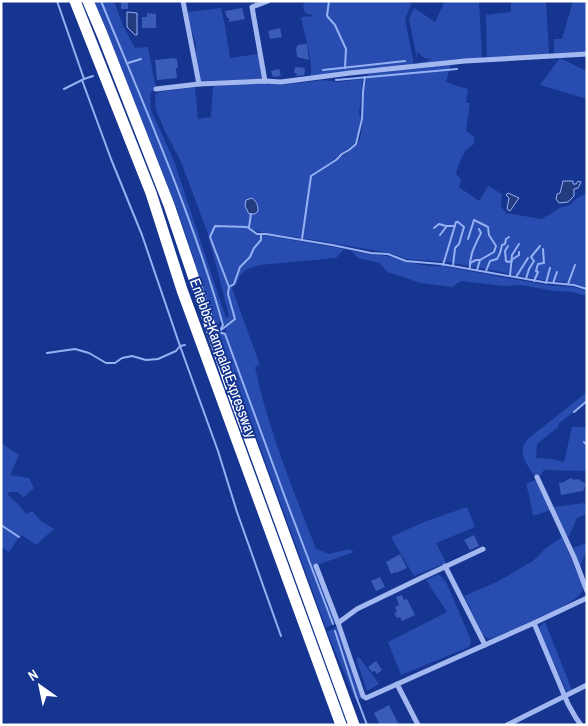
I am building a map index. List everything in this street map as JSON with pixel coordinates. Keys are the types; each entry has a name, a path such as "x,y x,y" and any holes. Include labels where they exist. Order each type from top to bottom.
{"highway":[{"name":"Entebbe-Kampala Expressway","path":"75,1 151,193 182,290 341,725"},
{"name":"Entebbe-Kampala Expressway","path":"88,1 169,206 230,385 354,725"}],"street":[{"path":"183,1 199,84"},
{"path":"265,81 252,7 268,1"},
{"path":"156,89 199,84 281,82 465,62 587,54"},
{"path":"537,477 574,557 587,591"},
{"path":"338,623 357,609 483,549"},
{"path":"316,566 363,697 366,698 587,598"},
{"path":"445,566 485,645"},
{"path":"534,623 564,696 581,725"},
{"path":"398,684 418,725"},
{"path":"507,725 587,685"}],"shaded area":[{"path":"94,1 114,1 123,26 135,48 148,47 156,89 150,93 151,110 174,161 226,318 229,316 208,234 181,162 156,110 155,95 159,92 195,87 198,119 211,117 213,86 262,83 282,85 324,80 337,82 363,79 359,113 361,119 355,143 315,174 346,154 359,141 368,74 451,64 446,82 468,89 466,103 470,103 466,131 474,136 474,144 464,153 456,174 461,179 459,187 479,201 488,186 502,194 501,206 506,213 541,219 559,208 570,205 577,198 587,193 587,287 448,262 407,259 390,253 253,230 257,234 344,249 336,258 260,265 251,268 242,273 237,284 232,288 260,365 255,367 274,436 316,549 329,554 350,549 354,552 314,566 336,622 326,628 219,335 226,331 223,320 220,321 217,330 178,212"},
{"path":"305,1 390,1 412,3 405,19 414,65 311,76 309,54 301,17 314,16 305,13 303,6"},
{"path":"445,1 479,1 482,59 422,64 419,62 431,59 424,58 417,51 417,59 409,19 414,8 435,22"},
{"path":"511,1 546,1 549,54 487,58 486,15 511,12"},
{"path":"573,1 587,1 587,52 554,53 554,39 562,39"},
{"path":"221,8 230,58 258,54 263,77 260,79 199,80 195,60 196,45 188,12"},
{"path":"127,12 137,13 137,35 127,27"},
{"path":"560,58 587,71 587,99 540,85"},
{"path":"563,181 573,181 573,184 576,184 578,181 581,182 578,188 574,189 574,196 568,202 559,203 556,199 557,194 560,193"},
{"path":"508,193 519,198 510,211 507,209 509,198 506,195"},
{"path":"252,198 257,204 258,211 255,214 249,214 245,206 246,200"},
{"path":"351,251 387,256 421,265 442,266 546,285 573,287 587,290 587,296 521,285 503,286 461,281 452,287 421,283 388,272 379,263 358,258"},
{"path":"587,392 587,402 559,423 558,427 537,444 536,458 564,462 572,427 587,427 587,471 544,470 537,480 551,510 533,516 526,484 537,479 524,458 524,444"},
{"path":"1,443 19,455 10,475 29,478 34,488 24,497 17,492 9,492 8,495 26,514 32,511 42,522 54,529 36,545 22,535 9,552 1,547"},
{"path":"585,503 586,514 577,518 568,538 554,507"},
{"path":"467,507 475,527 436,543 446,563 414,576 391,537 424,522"},
{"path":"562,537 583,586 582,592 575,599 558,609 498,636 489,639 483,635 464,596 497,582 533,561 546,548"},
{"path":"587,543 587,549 580,567 573,548"},
{"path":"440,575 446,582 471,640 470,646 401,675 388,642 447,612 426,580"},
{"path":"545,622 572,690 567,692 539,630 540,626"},
{"path":"337,627 362,698 356,701 327,632"},
{"path":"359,657 379,684 367,691 356,659"}],"building":[{"path":"121,1 128,1 128,9 121,9"},
{"path":"242,8 245,19 229,22 225,11"},
{"path":"147,13 156,14 156,28 142,28 142,17 147,17"},
{"path":"280,28 282,37 270,39 268,31"},
{"path":"307,44 309,60 297,57 297,45"},
{"path":"177,59 178,68 176,68 177,78 157,80 155,60"},
{"path":"295,67 305,68 304,75 296,76 297,73 294,73"},
{"path":"279,69 281,76 273,77 271,71"},
{"path":"572,478 586,484 583,491 561,495 559,483"},
{"path":"474,535 479,546 470,550 464,540"},
{"path":"400,554 407,568 391,574 386,562"},
{"path":"380,577 385,587 376,591 371,581"},
{"path":"402,595 404,600 407,599 415,615 402,621 394,613 397,612 395,607 399,605 396,597"},
{"path":"376,661 382,670 377,674 368,667"},
{"path":"389,705 399,725 380,725 374,713"}],"waterway":[{"path":"57,1 84,79"},
{"path":"101,1 167,162 197,243 223,325 219,332"},
{"path":"329,1 327,16 335,25 346,49 345,68"},
{"path":"128,63 141,59"},
{"path":"323,70 405,61"},
{"path":"336,80 457,69"},
{"path":"64,89 93,76"},
{"path":"302,239 311,176 356,144 362,119 365,77"},
{"path":"82,80 142,235 281,636"},
{"path":"249,227 251,214"},
{"path":"468,239 474,220 488,227 489,235 496,246 494,252 480,260 477,270"},
{"path":"443,265 456,222 458,222 464,227 459,244 455,248 453,266"},
{"path":"434,228 439,224 455,226"},
{"path":"229,287 210,237 215,226 247,227 257,234 371,253 388,254 406,261 441,264 543,282 574,285 587,289"},
{"path":"440,235 446,227"},
{"path":"470,269 471,255 481,233 479,229"},
{"path":"221,330 235,319 228,294 229,287 234,284 240,267 250,257 254,248 261,240 261,235"},
{"path":"486,271 490,261 497,259 502,245 505,244 506,239 509,237"},
{"path":"510,276 512,255 519,244"},
{"path":"508,246 505,251 506,261 512,261"},
{"path":"526,279 534,261 531,257 540,246"},
{"path":"534,281 538,272 536,271 538,264 544,263 543,249"},
{"path":"513,259 519,255 519,252"},
{"path":"516,277 528,258"},
{"path":"470,263 480,260"},
{"path":"568,284 575,265"},
{"path":"546,283 550,268"},
{"path":"553,283 557,272"},
{"path":"219,332 225,334 333,624"},
{"path":"47,353 75,349 89,353 106,363 115,363 122,358 132,356 146,360 158,359 185,345"},
{"path":"574,412 587,401"},
{"path":"584,442 587,445"},
{"path":"1,525 19,537"},
{"path":"335,631 367,725"}]}
